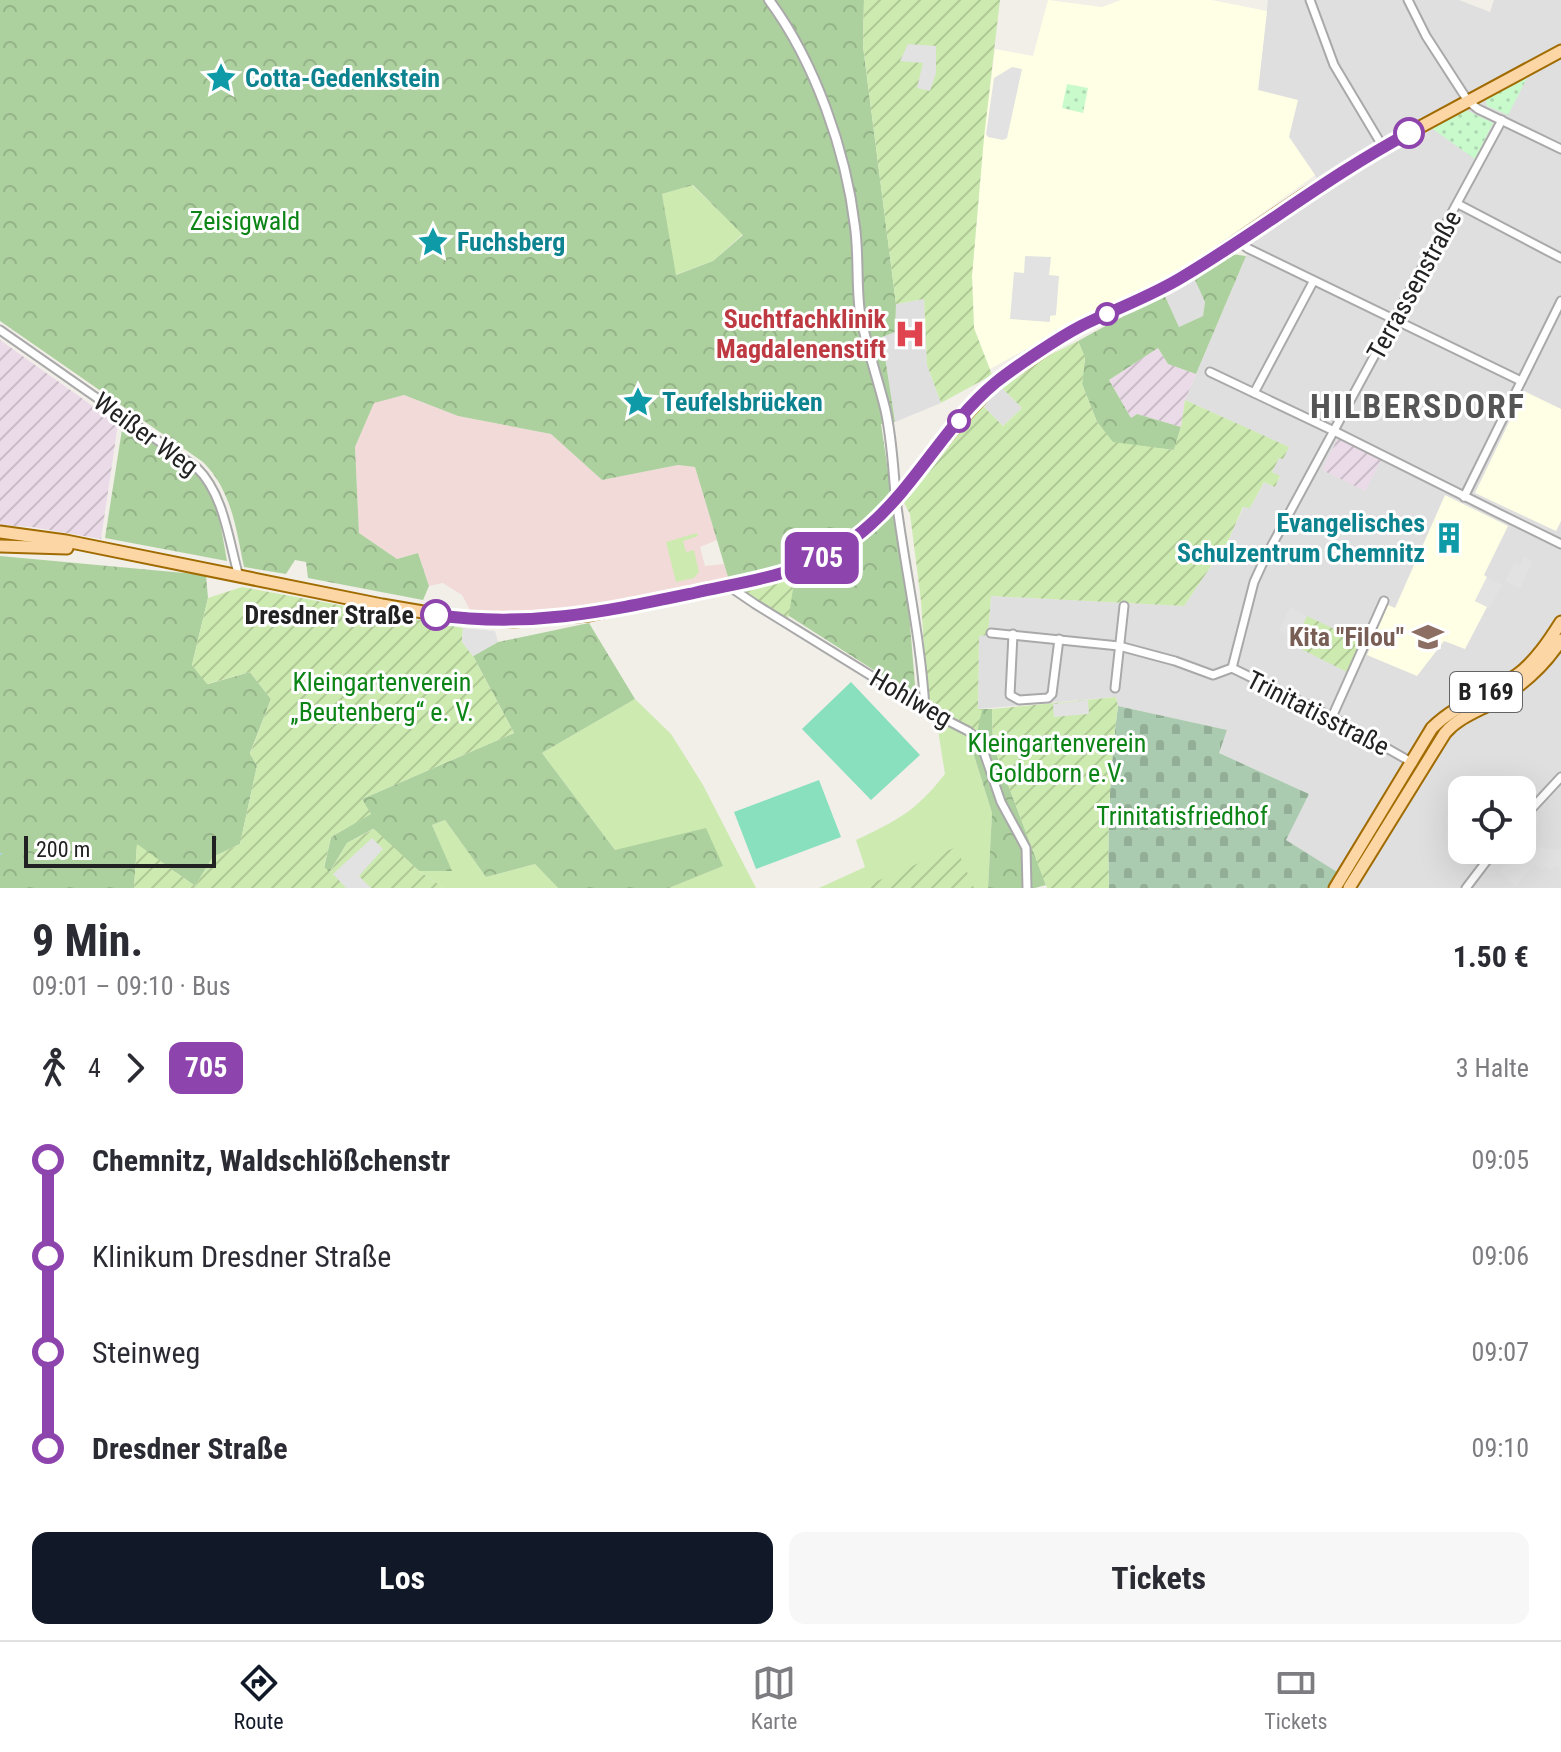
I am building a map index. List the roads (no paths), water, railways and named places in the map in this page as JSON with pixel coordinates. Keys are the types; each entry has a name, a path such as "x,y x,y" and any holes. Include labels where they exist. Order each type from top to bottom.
{"main road":[{"path":"0,532 66,541 464,619 514,621 589,615 793,572 832,554 870,525 995,383 1077,328 1182,278 1303,196 1383,147 1561,51"},
{"path":"0,546 116,553"},
{"name":"B 169","path":"1349,888 1417,765 1432,728 1443,717 1517,674 1540,652 1561,622"},
{"name":"B 169","path":"1335,888 1417,765 1451,726 1522,684 1536,672 1561,640"}],"street":[{"path":"769,0 790,29 806,62 834,136 849,192 855,229 857,292 864,337 885,411 902,550 918,631 925,709"},
{"path":"1310,0 1334,65 1383,147"},
{"path":"1408,0 1426,36 1468,101 1561,149"},
{"name":"Terrassenstraße","path":"1232,668 1254,582 1502,120"},
{"path":"1458,204 1561,258"},
{"path":"1238,241 1313,282 1521,381"},
{"path":"1254,393 1313,282"},
{"path":"1464,497 1561,301"},
{"name":"Weißer Weg","path":"0,330 208,478 239,577"},
{"path":"1210,372 1561,544"},
{"path":"748,598 759,579"},
{"name":"Hohlweg","path":"731,585 980,741 1001,802 1026,848 1027,888"},
{"path":"1332,717 1384,601"},
{"path":"1115,688 1124,606"},
{"name":"Trinitatisstraße","path":"991,633 1119,646 1213,675 1232,668 1332,717 1417,765"},
{"path":"1013,634 1010,695 1019,700 1048,698 1052,694 1059,639"},
{"path":"1536,804 1561,777"},
{"path":"1466,888 1484,864"}],"place":[{"name":"Cotta-Gedenkstein","path":"221,78"},
{"name":"Fuchsberg","path":"433,242"},
{"name":"Suchtfachklinik Magdalenenstift","path":"910,334"},
{"name":"Teufelsbrücken","path":"638,402"},
{"name":"Evangelisches Schulzentrum Chemnitz","path":"1449,538"},
{"name":"Dresdner Straße","path":"436,615"},
{"name":"Kita \"Filou\"","path":"1428,637"}],"district":[{"name":"HILBERSDORF","path":"1418,406"}],"park label":[{"name":"Zeisigwald","path":"245,221"},
{"name":"Kleingartenverein „Beutenberg“ e. V.","path":"382,697"},
{"name":"Kleingartenverein Goldborn e.V.","path":"1057,758"},
{"name":"Trinitatisfriedhof","path":"1182,816"}]}
